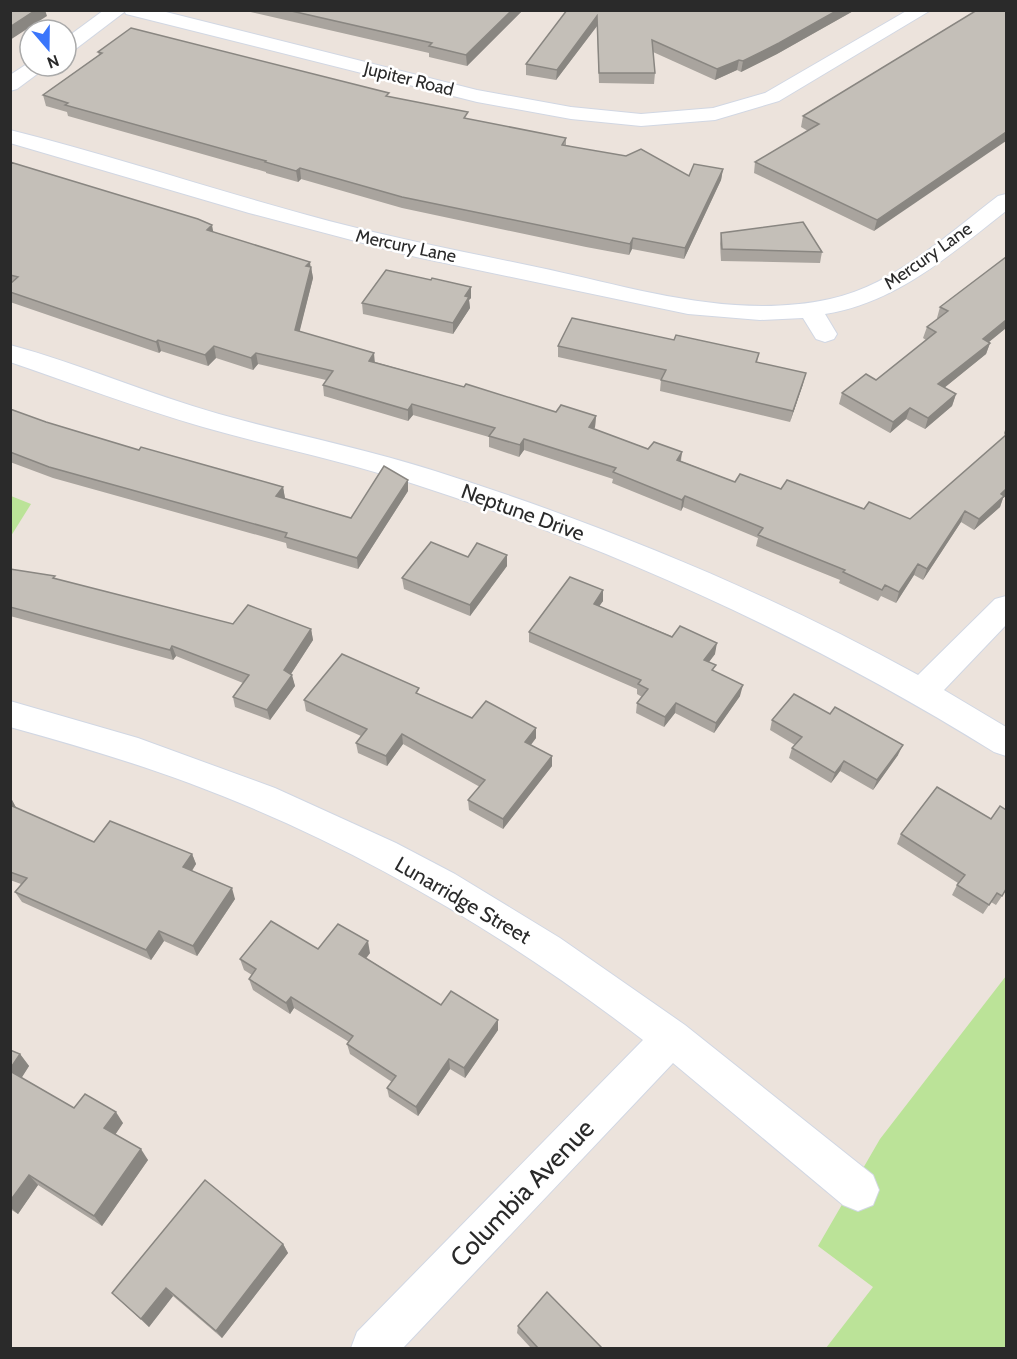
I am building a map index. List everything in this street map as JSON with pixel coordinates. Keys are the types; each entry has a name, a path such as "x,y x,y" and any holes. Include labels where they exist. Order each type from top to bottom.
{"street":[{"path":"78,38 118,10"},
{"name":"Jupiter Road","path":"133,10 450,90 536,107 617,119 690,117 737,109 772,98 922,10"},
{"path":"690,117 702,135"},
{"name":"Mercury Lane","path":"10,136 341,232 702,309 745,313 810,310 850,301 886,288 1006,201"},
{"path":"810,310 825,334"},
{"name":"Neptune Drive","path":"10,353 210,420 419,476 564,526 723,592 922,692 1006,743"},
{"path":"922,692 1006,607"},
{"name":"Lunarridge Street","path":"10,714 111,741 179,764 240,788 372,847 500,920 619,999 741,1091 858,1190"},
{"name":"Columbia Avenue","path":"373,1348 671,1038"}],"green space":[{"path":"11,496 31,504 11,536"},
{"path":"1006,976 1006,1348 826,1348 873,1287 818,1246 880,1139"}],"building":[{"path":"10,10 36,10 24,18 18,18 18,22 10,27"},
{"path":"287,10 512,10 466,55 429,46 432,43"},
{"path":"567,10 838,10 743,61 739,60 717,69 652,40 655,73 599,73 597,16 557,70 526,64"},
{"path":"977,10 1006,10 1006,132 877,220 755,162 819,124 803,116"},
{"path":"131,28 389,93 386,96 468,112 464,118 566,138 562,145 626,156 641,149 689,176 694,164 723,169 685,248 633,238 630,244 402,197 300,168 296,171 65,105 68,103 43,95 67,78 78,78 78,70 102,53 98,52"},
{"path":"10,162 198,219 212,225 207,230 310,262 306,266 311,267 295,330 374,353 369,361 464,387 466,384 556,412 561,405 596,416 589,427 648,449 654,442 682,452 677,460 735,482 740,474 781,489 787,480 864,509 869,502 910,519 1006,435 1006,489 1001,494 1004,496 979,519 965,511 927,569 918,564 899,592 885,585 882,590 843,572 845,570 758,535 763,528 685,496 682,500 613,472 616,468 524,439 520,445 489,436 495,428 412,404 408,410 323,385 333,371 256,353 251,358 214,346 205,355 158,340 156,342 10,292 10,284 18,277 10,275"},
{"path":"803,222 822,252 722,249 721,233"},
{"path":"1006,257 1006,320 983,339 990,343 938,384 956,394 928,418 910,408 893,422 842,393 866,374 876,380 936,332 927,327 948,311 940,307"},
{"path":"386,270 471,287 465,296 469,297 453,323 362,303"},
{"path":"572,318 674,340 676,335 759,353 756,362 806,373 793,411 661,380 666,370 558,346"},
{"path":"10,409 139,450 141,447 283,487 276,496 351,518 384,466 408,480 357,558 285,537 287,533 49,467 10,452"},
{"path":"431,542 468,557 477,543 507,555 470,605 402,578"},
{"path":"10,569 55,576 53,578 233,624 248,605 311,629 284,670 292,675 267,710 233,697 249,675 172,646 170,650 10,607"},
{"path":"570,577 603,590 594,604 672,637 680,626 717,643 704,660 716,665 712,670 743,685 716,723 676,703 665,717 637,703 648,689 638,684 641,680 529,632"},
{"path":"342,654 419,688 416,693 472,718 486,701 536,728 525,742 552,756 503,819 468,800 485,780 402,734 386,756 356,743 367,729 304,700"},
{"path":"794,694 830,714 835,707 903,745 877,780 844,761 835,773 792,748 802,737 772,720"},
{"path":"937,787 991,819 1000,806 1006,810 1006,889 1002,896 997,893 989,905 957,885 965,875 901,834"},
{"path":"10,805 94,842 110,821 192,854 183,867 232,888 193,946 159,931 146,950 15,892 27,878 10,872"},
{"path":"271,921 318,949 338,924 368,941 359,954 441,1005 451,991 498,1020 464,1068 449,1059 416,1107 387,1088 396,1076 347,1044 353,1036 291,997 286,1003 249,979 256,969 240,959"},
{"path":"10,1050 20,1054 10,1069"},
{"path":"10,1071 74,1108 85,1094 116,1112 104,1128 141,1149 94,1216 29,1175 10,1201"},
{"path":"205,1180 283,1244 216,1331 166,1288 141,1319 112,1293"},
{"path":"547,1292 602,1348 538,1348 518,1326"}]}
